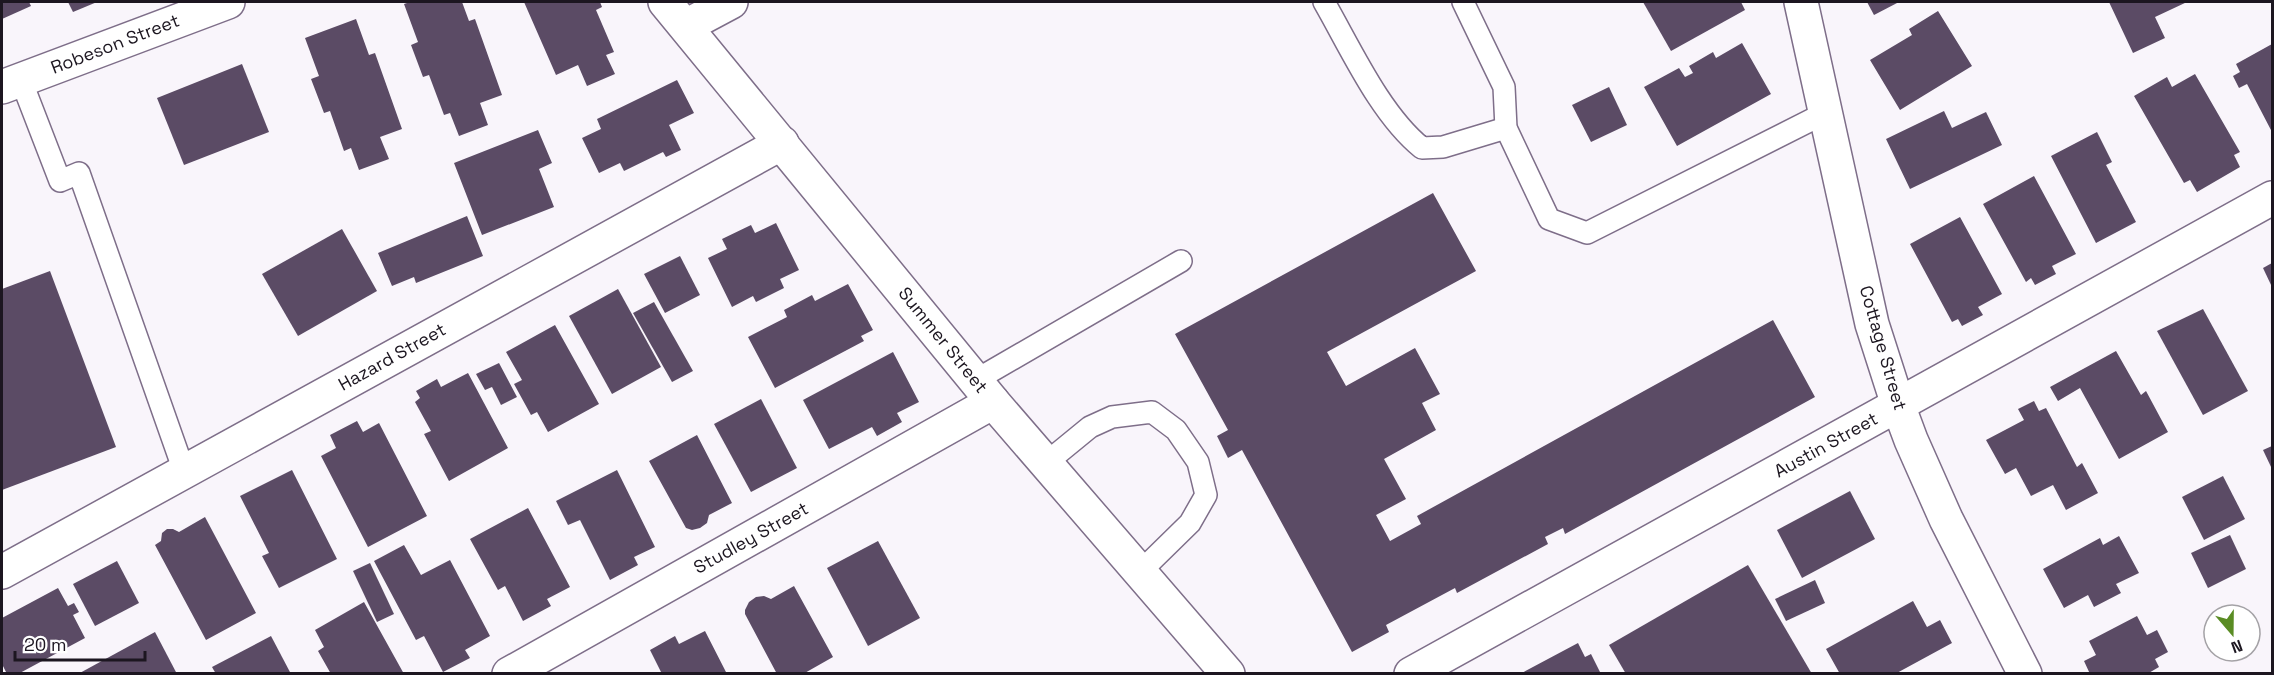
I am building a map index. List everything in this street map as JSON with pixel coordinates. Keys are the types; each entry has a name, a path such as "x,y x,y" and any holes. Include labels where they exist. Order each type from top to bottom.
{"street":[{"name":"Robeson Street","path":"11,83 228,2"},
{"name":"Summer Street","path":"665,2 985,391 1228,674"},
{"path":"686,26 730,2"},
{"name":"Cottage Street","path":"1801,2 1872,324 1898,405 1946,519 2025,674"},
{"name":"Hazard Street","path":"2,572 782,143"},
{"name":"Austin Street","path":"1411,674 2272,198"},
{"name":"Studley Street","path":"509,674 985,391"}],"lane":[{"path":"1324,2 1385,108 1408,138 1422,148 1443,147 1506,128"},
{"path":"1463,2 1504,87 1506,128 1550,219 1587,234 1825,113"},
{"path":"11,83 60,181 79,173 184,471"},
{"path":"985,391 1181,261"},
{"path":"1046,463 1090,427 1112,417 1152,412 1176,430 1198,462 1206,495 1190,523 1140,572"}],"building":[{"path":"2,2 29,2 31,6 2,19"},
{"path":"68,2 97,2 73,12"},
{"path":"462,2 469,21 475,19 502,95 480,103 488,125 459,136 450,113 444,115 429,75 423,77 411,45 418,42 404,4"},
{"path":"524,2 600,2 602,7 596,10 614,52 606,55 615,74 587,86 578,65 556,75"},
{"path":"1643,2 1741,2 1745,10 1671,51"},
{"path":"1867,2 1899,2 1874,15"},
{"path":"2109,2 2187,2 2155,17 2165,38 2133,53"},
{"path":"1938,11 1972,66 1900,110 1870,60 1912,35 1909,29"},
{"path":"356,19 369,55 375,53 402,129 380,137 389,159 359,170 351,148 344,151 330,111 324,113 311,79 319,76 305,38"},
{"path":"1742,43 1771,94 1677,146 1644,87 1679,68 1685,77 1693,73 1689,66 1713,52 1716,58"},
{"path":"2272,44 2272,132 2247,84 2239,88 2233,76 2240,72 2236,64"},
{"path":"242,64 269,132 184,165 157,98"},
{"path":"2195,74 2240,152 2234,155 2240,167 2197,192 2190,180 2184,183 2134,96 2167,77 2172,87"},
{"path":"677,80 694,113 669,125 681,150 666,157 663,152 624,171 620,163 599,173 582,138 601,129 597,119"},
{"path":"1609,87 1627,125 1591,142 1572,105"},
{"path":"1944,111 1952,128 1986,112 2002,145 1910,189 1886,139"},
{"path":"538,130 552,163 539,169 554,207 482,235 454,163"},
{"path":"2097,132 2112,162 2106,165 2136,222 2096,243 2051,156"},
{"path":"2034,176 2076,254 2052,266 2056,274 2035,285 2031,278 2026,282 1983,204"},
{"path":"1433,193 1476,271 1327,352 1346,386 1415,348 1440,394 1422,403 1436,430 1384,459 1406,499 1376,515 1390,541 1421,524 1417,516 1773,320 1815,397 1565,534 1563,528 1545,537 1548,544 1457,593 1455,588 1386,625 1389,632 1352,652 1242,450 1228,458 1217,436 1228,430 1175,334"},
{"path":"467,216 483,256 416,283 414,277 392,286 378,253"},
{"path":"1960,217 2002,294 1978,307 1983,315 1962,326 1958,319 1952,322 1910,244"},
{"path":"776,223 799,270 780,279 784,288 756,302 753,296 732,307 708,258 727,249 722,239 751,225 755,233"},
{"path":"342,229 377,291 298,336 262,274"},
{"path":"680,256 700,295 665,313 644,274"},
{"path":"2272,263 2272,287 2263,268"},
{"path":"50,271 116,447 2,490 2,289"},
{"path":"848,284 873,330 861,336 864,341 775,388 748,337 787,317 784,310 812,295 815,301"},
{"path":"618,289 661,367 612,394 569,316"},
{"path":"654,302 693,371 672,382 633,313"},
{"path":"2203,309 2248,391 2203,415 2157,331"},
{"path":"555,325 599,404 548,432 537,412 531,415 514,384 522,380 506,352"},
{"path":"2116,351 2141,395 2146,391 2168,432 2119,459 2080,388 2058,401 2050,387"},
{"path":"893,352 919,402 897,413 902,422 877,436 872,427 829,449 803,400"},
{"path":"499,363 517,397 501,405 492,387 485,390 476,374"},
{"path":"468,373 508,448 449,481 424,434 431,431 415,402 420,398 416,391 437,379 441,387"},
{"path":"761,399 797,468 751,492 714,424"},
{"path":"2034,401 2039,411 2046,408 2077,467 2082,463 2098,493 2066,510 2053,485 2031,496 2016,468 2005,474 1986,440 2024,420 2018,409"},
{"path":"357,421 363,432 379,423 427,516 368,547 321,456 336,448 330,435"},
{"path":"697,435 732,503 709,515 707,523 692,530 686,528 649,461"},
{"path":"2272,446 2272,469 2263,450"},
{"path":"292,470 337,559 279,588 262,556 269,553 240,496"},
{"path":"617,470 655,547 634,557 638,565 610,580 580,520 568,525 556,501"},
{"path":"2223,476 2245,519 2204,540 2182,497"},
{"path":"1850,491 1875,539 1802,578 1777,530"},
{"path":"528,508 570,587 547,599 551,606 523,621 505,586 498,590 470,539"},
{"path":"205,517 256,613 206,640 155,545 161,541 162,533 167,529 179,532"},
{"path":"2230,535 2246,569 2208,588 2191,553"},
{"path":"2119,536 2139,573 2116,584 2121,593 2094,607 2088,595 2064,608 2043,569 2100,538 2103,545"},
{"path":"878,541 920,618 868,646 827,568"},
{"path":"404,545 421,575 450,560 490,636 465,650 470,658 443,672 424,636 416,640 374,561"},
{"path":"117,561 139,603 95,626 73,584"},
{"path":"370,563 394,614 377,622 353,571"},
{"path":"1748,565 1812,674 1626,674 1609,645"},
{"path":"1815,580 1825,603 1786,621 1775,599"},
{"path":"794,586 833,657 803,674 777,674 745,610 749,602 756,597 764,596 771,599"},
{"path":"58,588 68,606 74,603 79,612 73,615 85,638 18,674 7,674 2,664 2,618"},
{"path":"1913,601 1927,627 1940,620 1952,643 1895,674 1840,674 1826,649"},
{"path":"364,602 404,674 331,674 318,651 324,647 315,630"},
{"path":"2137,616 2147,635 2157,630 2168,652 2155,659 2159,667 2147,674 2090,674 2084,661 2096,655 2089,641"},
{"path":"705,631 727,674 662,674 650,650 675,636 679,644"},
{"path":"155,632 177,674 78,674"},
{"path":"271,636 291,674 216,674 212,667"},
{"path":"1578,643 1585,657 1591,654 1601,674 1520,674"}]}
